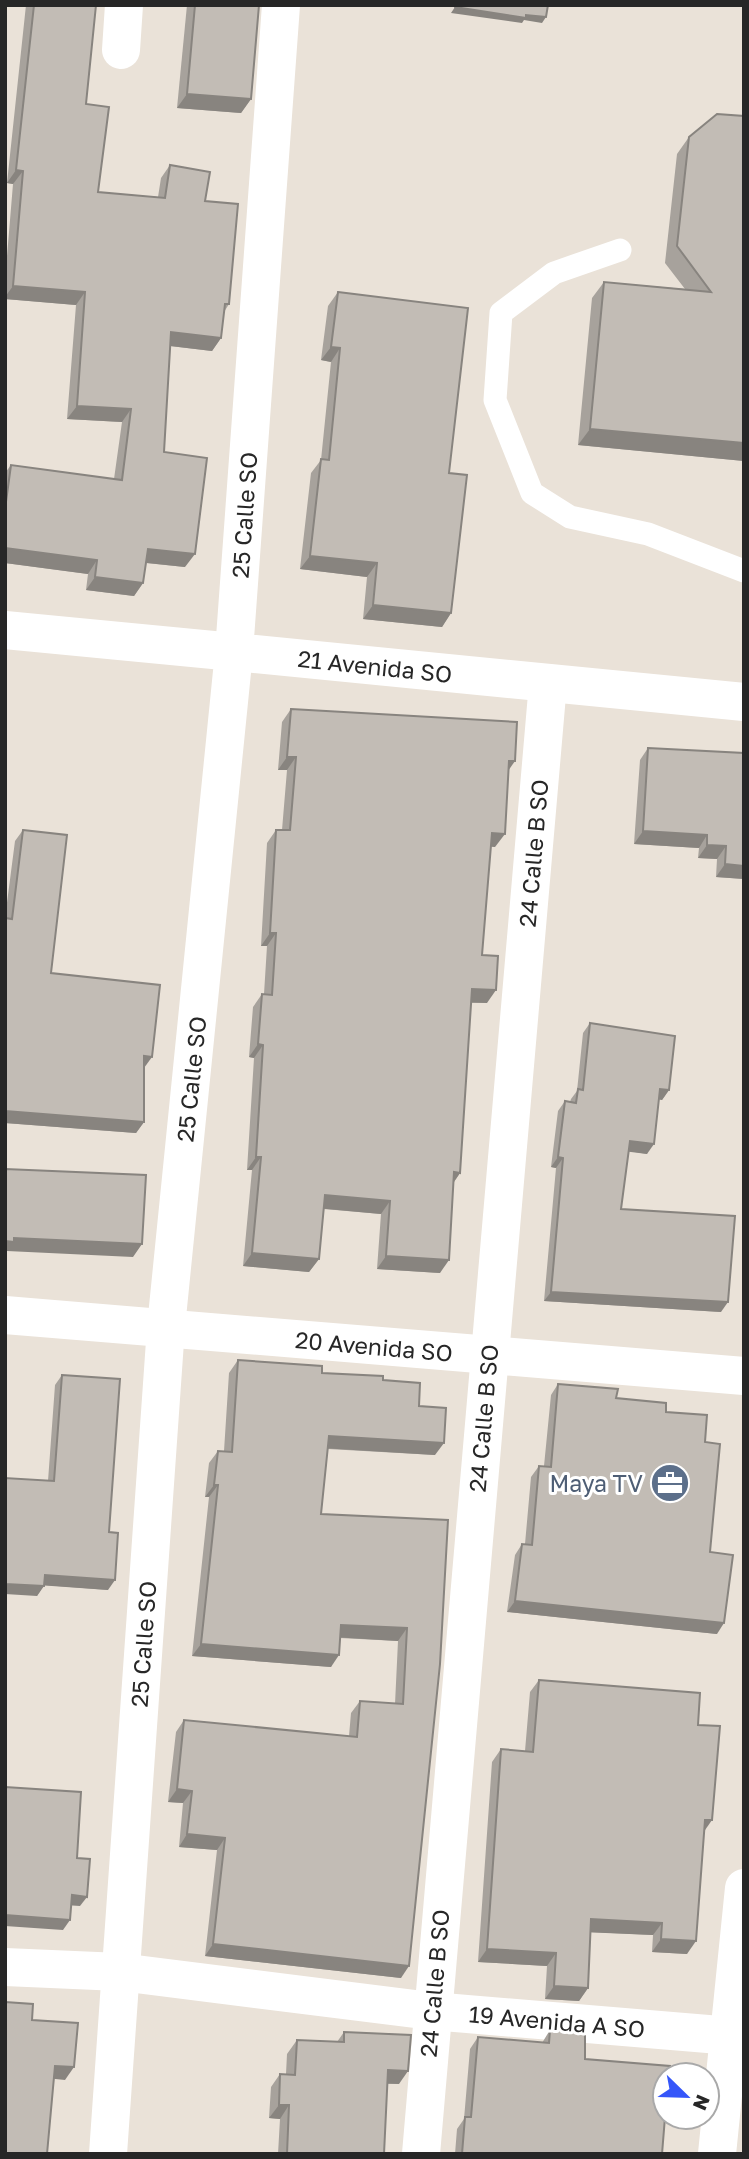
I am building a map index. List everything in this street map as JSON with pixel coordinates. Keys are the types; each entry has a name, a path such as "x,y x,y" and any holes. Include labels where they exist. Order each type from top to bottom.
{"street":[{"path":"121,50 124,5"},
{"name":"25 Calle SO","path":"108,2154 166,1327 234,652 281,5"},
{"name":"21 Avenida SO","path":"5,630 744,702"},
{"name":"24 Calle B SO","path":"421,2154 431,2011 548,683"},
{"name":"20 Avenida SO","path":"5,1315 488,1357 744,1376"},
{"path":"717,2154 736,2036 744,1888"},
{"name":"19 Avenida A SO","path":"5,1968 120,1972 431,2011 736,2036"}],"lane":[{"path":"620,250 554,272 501,313 495,400 532,493 569,517 648,534 744,570"}],"building":[{"path":"34,5 96,5 86,104 109,107 98,192 165,198 170,165 210,172 205,201 238,204 229,304 225,304 221,338 171,332 164,452 207,458 195,554 148,549 143,583 95,577 97,560 5,548 5,509 11,465 122,480 131,409 77,406 85,292 13,286 23,171 16,170"},
{"path":"195,5 259,5 251,99 187,94"},
{"path":"455,5 548,5 546,17 526,15 526,18"},
{"path":"717,114 744,116 744,443 590,429 604,282 711,292 677,246 689,137"},
{"path":"338,292 468,308 449,473 467,475 451,613 373,605 377,563 310,556 321,459 329,460 340,348 331,347"},
{"path":"291,709 517,722 515,761 509,761 505,834 492,833 482,955 498,956 496,990 472,989 460,1173 454,1172 449,1260 386,1256 390,1201 325,1195 319,1259 252,1253 261,1157 256,1157 263,1045 258,1044 262,994 272,995 276,933 270,933 276,830 290,830 296,757 287,757"},
{"path":"648,748 744,753 744,866 725,864 726,846 707,845 707,835 643,831"},
{"path":"23,830 67,835 51,973 160,985 152,1057 144,1056 144,1122 5,1111 5,918 12,919"},
{"path":"590,1023 675,1036 669,1090 660,1089 654,1144 630,1141 621,1209 735,1216 728,1302 551,1292 563,1158 558,1157 565,1101 576,1103 578,1089 583,1090"},
{"path":"5,1169 146,1175 142,1244 14,1238 14,1242 5,1241"},
{"path":"238,1360 322,1366 322,1373 383,1376 383,1380 420,1383 419,1406 446,1408 444,1443 329,1436 321,1514 448,1520 440,1664 409,1966 213,1944 225,1838 187,1834 192,1791 177,1789 184,1720 357,1737 360,1701 403,1704 407,1628 341,1625 339,1655 201,1644 218,1485 214,1485 218,1451 232,1452"},
{"path":"62,1375 120,1379 109,1532 118,1533 115,1580 45,1575 44,1586 5,1584 5,1478 54,1481"},
{"path":"558,1384 618,1389 616,1398 666,1403 666,1412 707,1415 705,1442 720,1444 710,1552 733,1555 724,1623 515,1601 522,1544 532,1545 539,1466 551,1467"},
{"path":"539,1680 700,1693 698,1725 720,1726 712,1820 705,1820 696,1941 661,1939 662,1923 591,1919 588,1988 554,1986 556,1953 487,1949 501,1749 533,1752"},
{"path":"5,1787 81,1792 77,1858 90,1859 87,1897 72,1895 70,1920 5,1915"},
{"path":"5,2002 33,2004 32,2020 78,2023 74,2067 55,2066 47,2154 5,2154"},
{"path":"550,2030 585,2033 585,2059 651,2064 651,2131 664,2131 662,2154 462,2154 465,2117 471,2117 478,2037 549,2043"},
{"path":"344,2032 411,2035 408,2071 388,2070 384,2154 287,2154 289,2105 279,2105 280,2074 295,2075 297,2040 344,2042"}],"place":[{"name":"Maya TV","path":"670,1483"}]}
